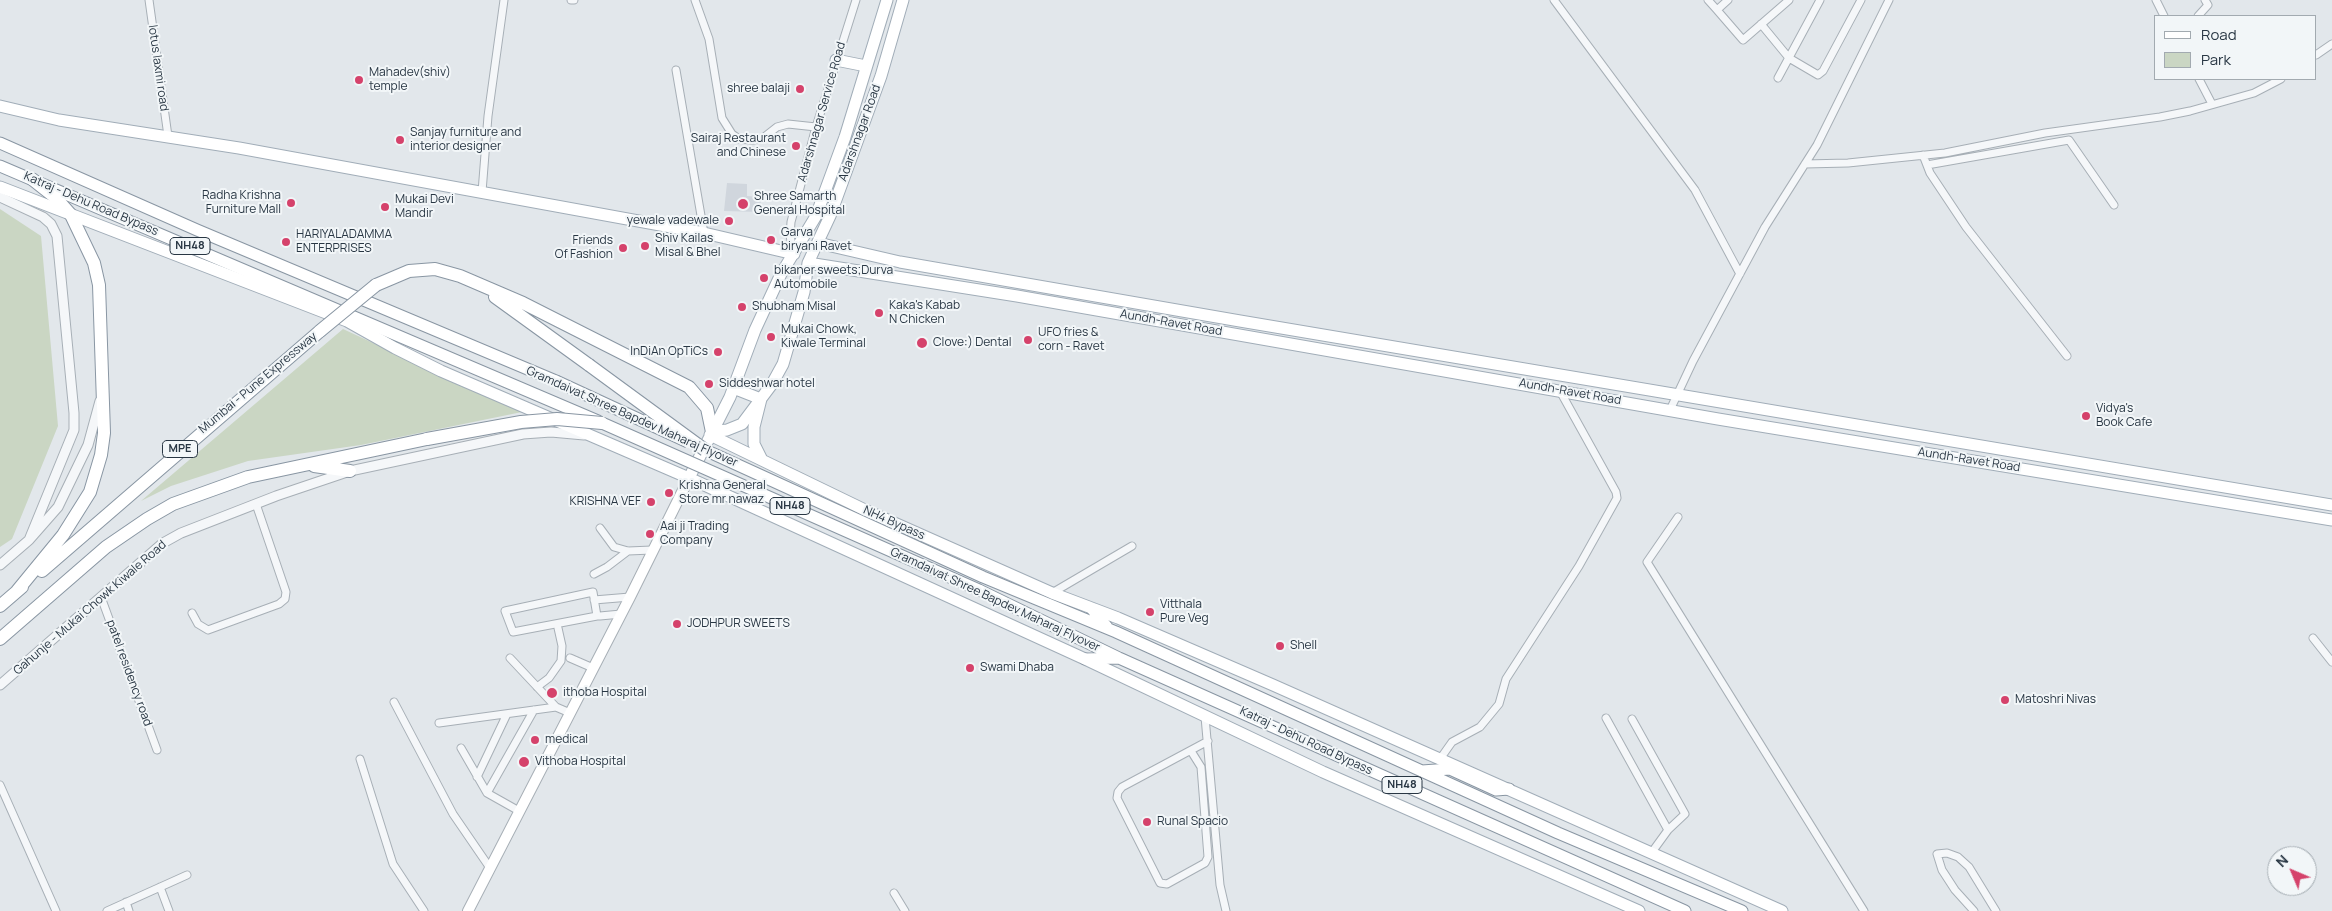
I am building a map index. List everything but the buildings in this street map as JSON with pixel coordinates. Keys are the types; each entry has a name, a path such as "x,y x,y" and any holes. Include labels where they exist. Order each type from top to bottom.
{"highway":[{"path":"17,591 63,535 90,492 101,455 104,433 98,285 94,263 71,215 56,198 32,179"},
{"name":"Mumbai - Pune Expressway","path":"0,606 376,285 401,273 426,269 443,271 470,281"},
{"path":"470,281 523,303 683,382 698,395 707,408 711,434"},
{"name":"MPE","path":"470,281 705,450"},
{"path":"0,639 106,547 173,504 207,491 248,477 427,439 521,422 557,419 602,423"},
{"path":"304,465 350,471"}],"main road":[{"name":"Adarshnagar Road","path":"689,478 733,388 755,330 781,274 816,216 848,129 887,0"},
{"name":"Adarshnagar Road","path":"808,264 830,216 881,76 903,0"},
{"path":"836,60 866,66"},
{"path":"0,106 58,120 168,136 704,233 794,254"},
{"name":"Katraj - Dehu Road Bypass","path":"0,143 294,271"},
{"name":"Katraj - Dehu Road Bypass","path":"0,166 347,317"},
{"path":"0,187 347,317 441,370 689,478 1085,659 1425,818 1639,911"},
{"name":"Aundh-Ravet Road","path":"818,243 900,262 1250,323 2332,504"},
{"path":"711,434 742,424 772,384 783,364 804,292 808,264"},
{"name":"Aundh-Ravet Road","path":"808,264 1036,299 1670,410 2332,520"},
{"name":"Gramdaivat Shree Bapdev Maharaj Flyover","path":"294,271 556,381 983,577 1079,610"},
{"name":"Gramdaivat Shree Bapdev Maharaj Flyover","path":"347,317 548,399 979,590 1119,658"},
{"path":"733,388 761,399"},
{"path":"760,458 754,444 754,428 761,399"},
{"name":"NH4 Bypass","path":"711,434 865,510 1052,593 1079,610"},
{"path":"468,911 630,597 689,478"},
{"path":"1092,609 1108,629"},
{"path":"1079,610 1092,609 1136,626 1440,758 1782,911"},
{"name":"Katraj - Dehu Road Bypass","path":"1079,610 1108,629 1420,771"},
{"path":"1085,659 1119,658"},
{"name":"Katraj - Dehu Road Bypass","path":"1119,658 1685,911"},
{"path":"1420,771 1450,769 1496,790 1509,789"},
{"name":"NH48","path":"1420,771 1558,833 1742,911"}],"street":[{"name":"lotus laxmi road","path":"149,0 168,136"},
{"path":"482,192 488,116 504,0"},
{"path":"695,0 709,39 722,118 732,134 739,139 754,140 763,138 777,127 788,124 816,127"},
{"name":"Adarshnagar Service Road","path":"794,254 790,236 791,222 816,127 856,0"},
{"path":"1554,0 1695,190 1740,274"},
{"path":"1708,0 1741,39 1789,0"},
{"path":"1717,10 1728,0"},
{"path":"1778,78 1820,0"},
{"path":"1761,24 1789,58 1816,74 1820,74 1861,0"},
{"path":"1670,410 1677,393 1765,227 1817,145 1889,0"},
{"path":"2156,0 2164,15"},
{"path":"2199,15 2208,5 2205,0"},
{"path":"2317,54 2332,44"},
{"path":"676,70 704,233"},
{"path":"2200,80 2212,104"},
{"path":"1804,164 1848,163 1923,155 2045,133 2190,112 2254,93 2279,80"},
{"path":"1926,165 2069,140 2114,205"},
{"path":"1923,155 1926,165 1939,188 1966,227 2067,356"},
{"path":"0,197 43,217 51,224 57,236 74,413 74,430 29,540"},
{"path":"1440,758 1452,742 1480,727 1499,704 1506,679 1579,566 1616,498 1616,492 1560,391"},
{"path":"0,566 29,540 54,512 70,484 88,445 103,392"},
{"name":"Gahunje - Mukai Chowk Kiwale Road","path":"0,684 163,543 200,525 350,471 523,434 551,432 591,436"},
{"path":"192,613 198,624 208,630 279,604 285,598 286,592 256,504"},
{"path":"1678,517 1647,562 1864,911"},
{"path":"600,528 614,547 628,551 652,550"},
{"path":"1052,593 1132,546"},
{"path":"594,574 628,551"},
{"path":"597,616 593,592 505,611 513,632 597,616 621,614"},
{"name":"patel residency road","path":"101,597 157,750"},
{"path":"594,600 630,597"},
{"path":"537,687 549,678 561,661 562,646 558,628"},
{"path":"2313,638 2332,662"},
{"path":"510,658 556,707 570,713"},
{"path":"570,658 593,668"},
{"path":"394,702 453,814 490,868"},
{"path":"440,723 556,707"},
{"path":"487,793 534,710"},
{"path":"477,777 507,714"},
{"path":"1206,717 1220,885 1226,911"},
{"path":"1606,718 1668,830"},
{"path":"1632,719 1685,814 1668,830 1652,852"},
{"path":"1191,751 1201,767 1208,857 1205,863 1167,884 1160,883 1117,798 1118,792 1122,787 1208,741"},
{"path":"461,748 487,793 519,811"},
{"path":"360,759 393,864 424,911"},
{"path":"0,785 56,911"},
{"path":"1974,911 1955,890 1942,870 1937,854 1947,853 1958,858 1969,867 1996,911"},
{"path":"107,911 187,875"},
{"path":"160,887 169,911"},
{"path":"894,893 905,911"},
{"path":"126,902 129,911"}],"shaded area":[{"name":"Shree Samarth General Hospital","path":"727,183 747,184 747,196 761,197 760,212 724,211"}],"green space":[{"path":"0,209 41,236 58,426 12,539 0,547"},
{"path":"343,329 522,412 361,445 248,461 171,486 141,501"}],"place":[{"name":"Mahadev(shiv) temple","path":"359,80"},
{"name":"shree balaji","path":"800,89"},
{"name":"Sanjay furniture and interior designer","path":"400,140"},
{"name":"Sairaj Restaurant and Chinese","path":"796,146"},
{"name":"Radha Krishna Furniture Mall","path":"291,203"},
{"name":"Shree Samarth General Hospital","path":"743,204"},
{"name":"Mukai Devi Mandir","path":"385,207"},
{"name":"yewale vadewale","path":"729,221"},
{"name":"Garva biryani Ravet","path":"771,240"},
{"name":"HARIYALADAMMA ENTERPRISES","path":"286,242"},
{"name":"Shiv Kailas Misal & Bhel","path":"645,246"},
{"name":"Friends Of Fashion","path":"623,248"},
{"name":"bikaner sweets;Durva Automobile","path":"764,278"},
{"name":"Shubham Misal","path":"742,307"},
{"name":"Kaka's Kabab N Chicken","path":"879,313"},
{"name":"Mukai Chowk, Kiwale Terminal","path":"771,337"},
{"name":"UFO fries & corn - Ravet","path":"1028,340"},
{"name":"Clove:) Dental","path":"922,343"},
{"name":"InDiAn OpTiCs","path":"718,352"},
{"name":"Siddeshwar hotel","path":"709,384"},
{"name":"Vidya's Book Cafe","path":"2086,416"},
{"name":"Krishna General Store mr nawaz","path":"669,493"},
{"name":"KRISHNA VEF","path":"651,502"},
{"name":"Aai ji Trading Company","path":"650,534"},
{"name":"Vitthala Pure Veg","path":"1150,612"},
{"name":"JODHPUR SWEETS","path":"677,624"},
{"name":"Shell","path":"1280,646"},
{"name":"Swami Dhaba","path":"970,668"},
{"name":"ithoba Hospital","path":"552,693"},
{"name":"Matoshri Nivas","path":"2005,700"},
{"name":"medical","path":"535,740"},
{"name":"Vithoba Hospital","path":"524,762"},
{"name":"Runal Spacio","path":"1147,822"}]}
